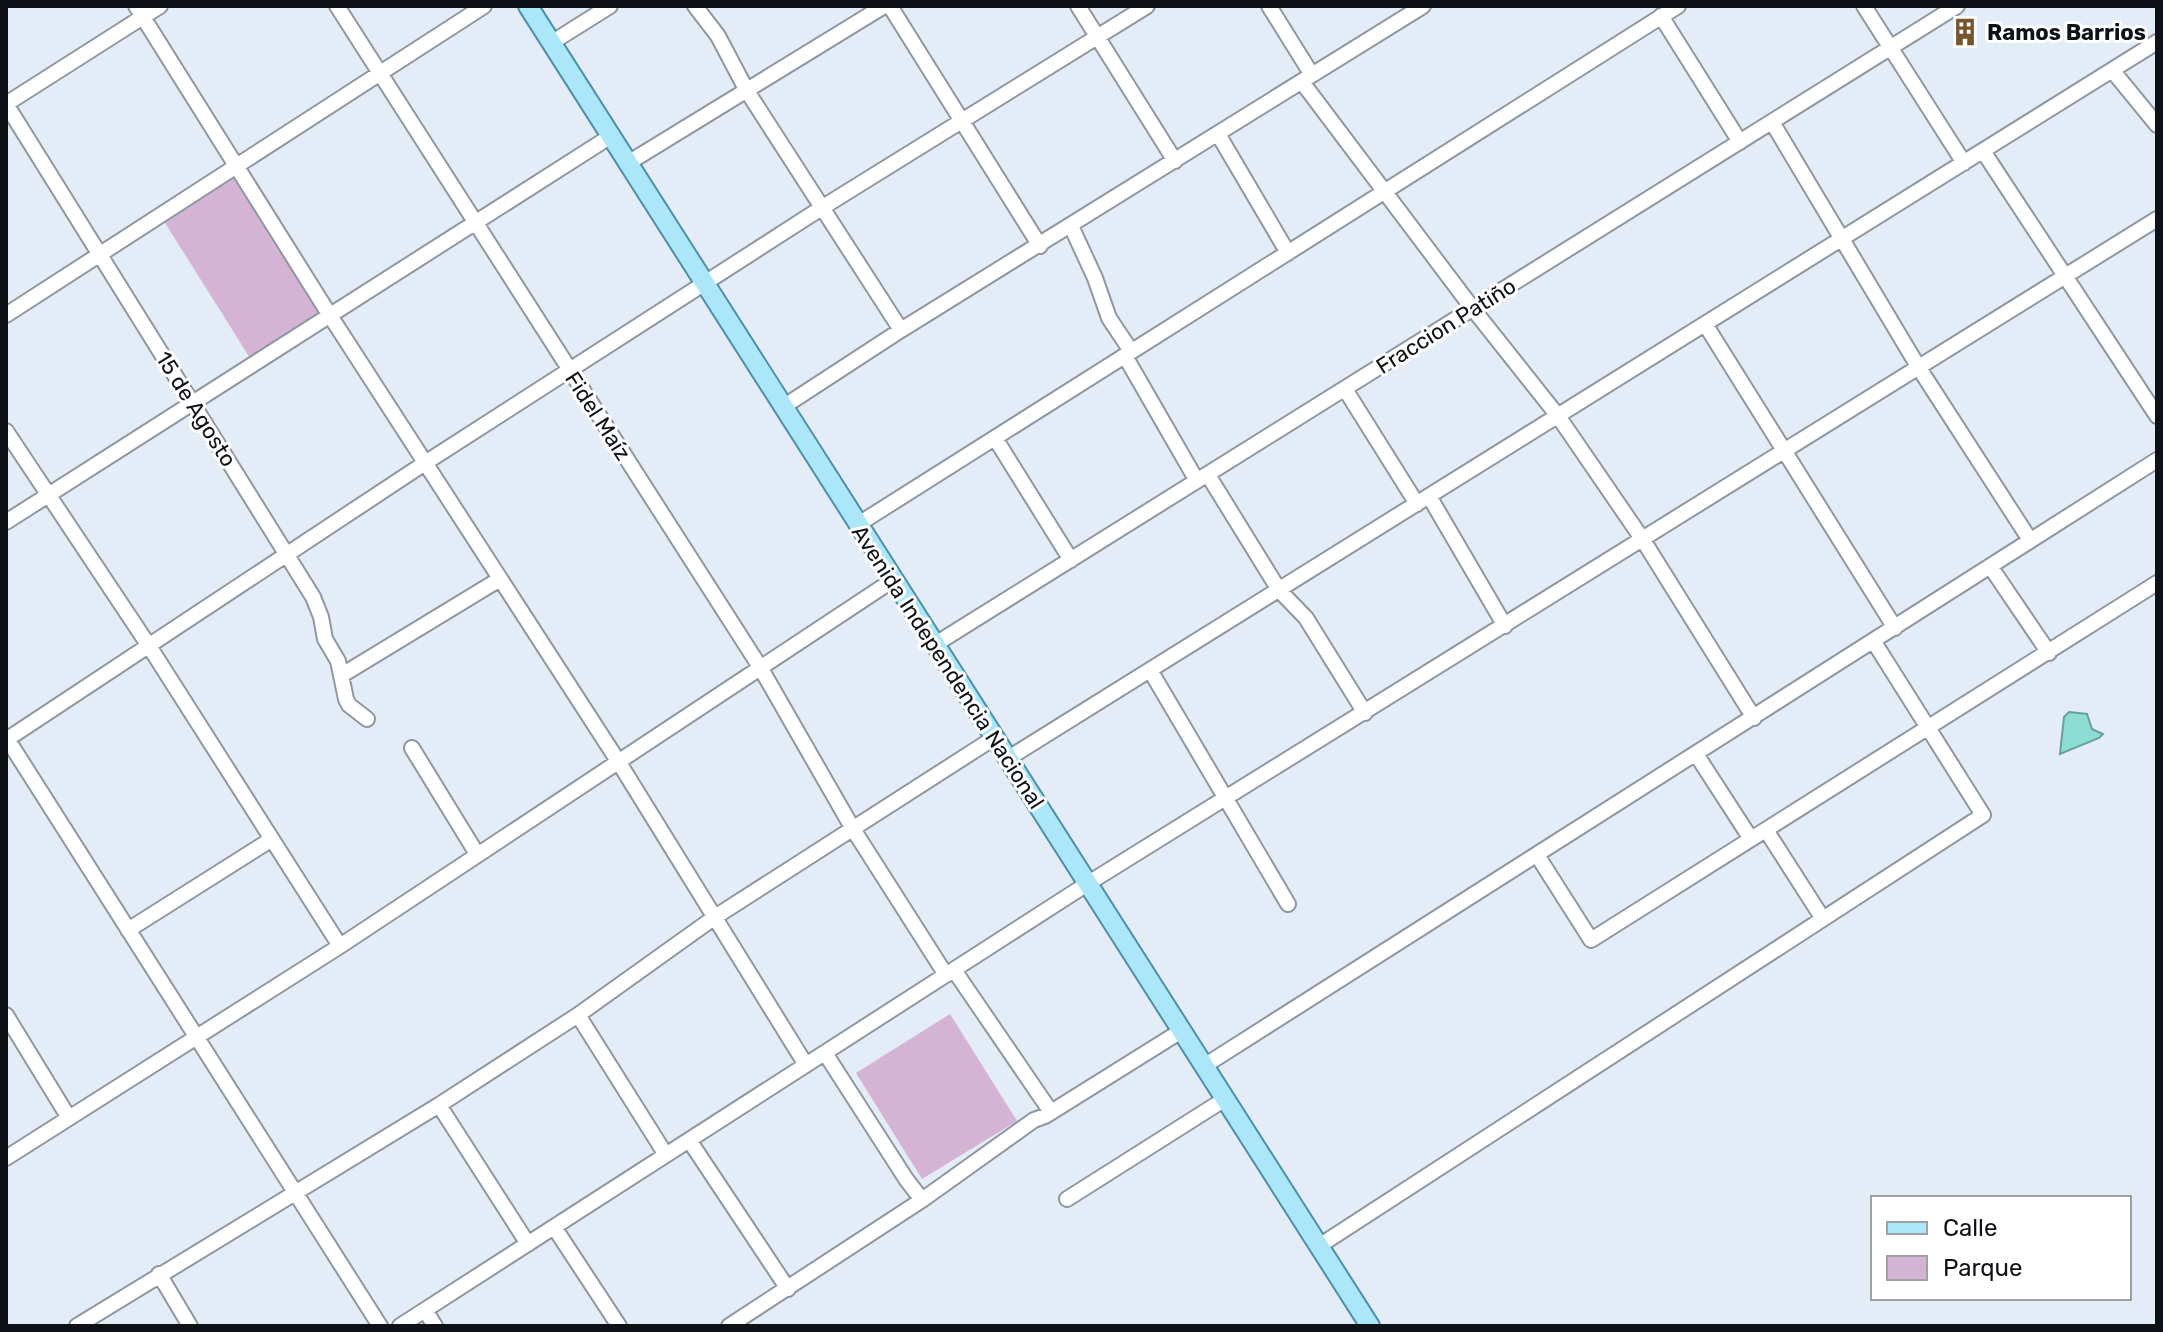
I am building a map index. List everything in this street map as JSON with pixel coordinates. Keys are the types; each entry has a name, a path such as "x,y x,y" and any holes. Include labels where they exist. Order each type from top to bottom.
{"main road":[{"name":"Avenida Independencia Nacional","path":"528,6 1370,1326"}],"street":[{"path":"6,104 140,11 160,6"},
{"name":"Fidel Maíz","path":"337,6 760,667 853,829 950,972 1051,1112"},
{"path":"6,315 484,6"},
{"path":"551,43 610,6"},
{"path":"695,6 718,36 747,91 901,330"},
{"path":"628,163 884,6"},
{"path":"890,6 1040,246"},
{"path":"1078,6 1175,161"},
{"path":"380,1326 6,739 425,463 823,207 1147,6"},
{"path":"1269,6 1307,78 1386,192 1558,416 1643,540 1754,718"},
{"path":"783,407 901,330 1423,6"},
{"path":"857,525 1678,6"},
{"path":"1864,6 1964,163"},
{"name":"Fraccion Patiño","path":"934,645 1957,6"},
{"path":"140,11 329,314 618,761 806,1065"},
{"path":"1661,16 1740,142"},
{"path":"1007,759 2157,42"},
{"path":"2112,70 2157,125"},
{"name":"15 de Agosto","path":"6,104 313,597 325,639 342,675 349,705 367,719"},
{"path":"1772,122 1919,368 2030,540"},
{"path":"1218,134 1288,253"},
{"path":"6,522 611,136"},
{"path":"1983,151 2157,416"},
{"path":"400,1326 1087,884 2157,219"},
{"path":"1071,226 1109,318 1202,478 1279,590 1306,618 1365,713"},
{"path":"1705,324 1895,628"},
{"path":"1345,389 1423,500 1505,626"},
{"path":"6,431 149,646 340,946"},
{"path":"995,438 1071,560"},
{"path":"1204,1066 2157,460"},
{"path":"1990,566 2049,653"},
{"path":"342,675 500,579"},
{"path":"6,1158 340,946 893,580"},
{"path":"1537,855 1591,940 2157,583"},
{"path":"1319,1246 1983,815 1874,642"},
{"path":"1150,670 1288,904"},
{"path":"77,1326 439,1105 578,1015 715,917 994,738"},
{"path":"412,748 477,854"},
{"path":"1696,754 1751,839"},
{"path":"1766,830 1823,919"},
{"path":"128,930 272,839"},
{"path":"6,1015 69,1118"},
{"path":"578,1015 666,1155"},
{"path":"729,1326 922,1200 1034,1120 1181,1031"},
{"path":"825,1053 922,1200"},
{"path":"1067,1199 1225,1099"},
{"path":"439,1105 528,1244"},
{"path":"689,1140 788,1289"},
{"path":"554,1227 619,1326"},
{"path":"159,1274 190,1326"},
{"path":"425,1310 435,1326"}],"green space":[{"path":"238,170 324,312 250,358 162,218"},
{"path":"950,1014 1017,1121 922,1179 856,1073"}],"shaded area":[{"path":"2069,712 2087,714 2092,729 2103,734 2060,754 2064,717"}],"place":[{"name":"Ramos Barrios","path":"1965,32"}]}
